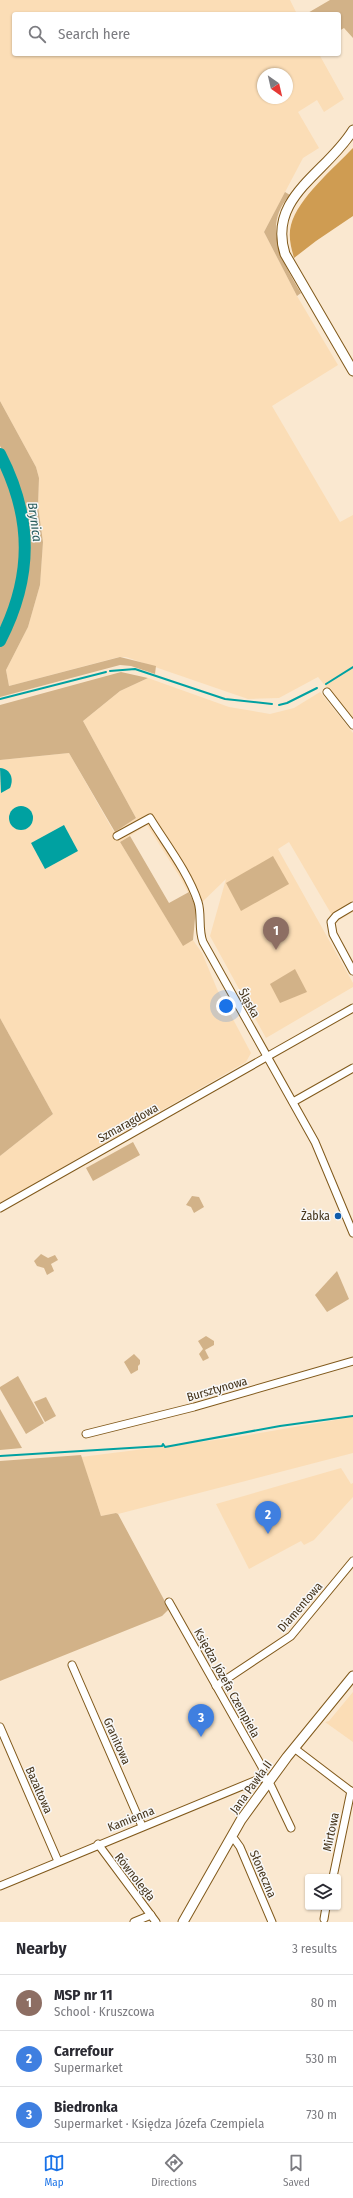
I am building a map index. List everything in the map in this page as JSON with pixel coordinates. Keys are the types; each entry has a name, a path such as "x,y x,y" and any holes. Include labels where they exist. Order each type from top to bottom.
{"street":[{"path":"352,369 291,266 285,254 280,236 282,219 290,202 343,144 353,130"},
{"path":"327,692 353,725"},
{"name":"Śląska","path":"117,836 150,818 183,871 198,903 200,934 206,950 293,1102 314,1142 353,1233"},
{"path":"353,906 336,916 331,922 333,934 353,971"},
{"name":"Szmaragdowa","path":"0,1208 353,1008"},
{"path":"293,1102 352,1071"},
{"name":"Bursztynowa","path":"86,1434 194,1408 353,1361"},
{"name":"Diamentowa","path":"216,1686 291,1636 353,1561"},
{"name":"Księdza Józefa Czempiela","path":"169,1602 262,1767 266,1779 291,1828"},
{"name":"Granitowa","path":"72,1665 142,1826"},
{"name":"Jana Pawła II","path":"183,1922 266,1779 294,1748 353,1676"},
{"name":"Bazaltowa","path":"0,1727 58,1861"},
{"path":"294,1748 352,1792"},
{"name":"Kamienna","path":"0,1886 142,1826 266,1779"},
{"name":"Mirtowa","path":"334,1874 352,1792"},
{"name":"Słoneczna","path":"231,1837 240,1847 268,1920"},
{"name":"Równoległa","path":"98,1844 156,1922"},
{"path":"324,1919 326,1910"},
{"path":"134,1922 151,1915"}],"shaded area":[{"path":"0,0 290,0 296,12 12,12 12,56 320,56 344,99 324,112 317,100 298,112 319,148 303,158 264,232 297,296 338,365 272,406 340,522 353,515 353,720 318,677 279,698 248,699 126,657 119,657 9,686 6,670 28,627 40,585 43,542 38,506 39,478 36,467 0,401"},
{"path":"330,0 353,0 353,38 344,28 341,30 341,12 309,12"},
{"path":"353,148 353,216 294,258 290,233 295,215 309,194"},
{"path":"285,192 290,195 281,207 277,219 276,232 282,257 301,293 297,296 264,232"},
{"path":"0,401 36,467 39,478 38,506 43,542 40,585 28,627 6,670 9,686 120,657 156,666 155,674 131,666 120,665 0,697 0,646 12,625 25,584 28,540 20,493 7,458 0,446"},
{"path":"0,465 9,484 15,504 19,525 20,546 19,568 15,589 9,609 0,628"},
{"path":"121,672 148,678 120,691 83,721 136,818 115,832 69,753 0,760 0,705"},
{"path":"148,678 229,707 270,714 294,708 320,692 353,733 353,912 336,922 289,842 278,849 353,983 353,987 266,1038 210,936 226,879 196,908 180,877 147,825 120,842 183,945 193,940 202,953 217,989 251,1053 246,1062 0,1203 0,1156 53,1114 0,1018 0,760 69,753 114,832 136,818 83,721 120,691"},
{"path":"130,836 169,903 189,892 196,908 193,940 183,946 120,842"},
{"path":"273,856 289,884 241,911 226,883"},
{"path":"295,969 307,992 280,1003 270,984"},
{"path":"0,1018 53,1114 0,1156"},
{"path":"133,1142 140,1155 93,1181 86,1168"},
{"path":"192,1196 199,1197 204,1207 194,1213 191,1207 186,1205"},
{"path":"41,1254 48,1258 55,1255 58,1260 51,1264 54,1271 47,1275 44,1268 37,1266 34,1261"},
{"path":"337,1271 349,1299 327,1312 315,1295"},
{"path":"206,1336 214,1341 214,1345 205,1350 209,1358 203,1361 199,1354 203,1349 198,1341"},
{"path":"134,1354 140,1360 140,1364 138,1366 138,1370 131,1374 124,1362"},
{"path":"18,1376 44,1423 26,1434 0,1389 0,1387"},
{"path":"46,1397 56,1416 45,1422 34,1402"},
{"path":"0,1409 22,1448 0,1450"},
{"path":"353,1417 353,1453 118,1514 116,1513 101,1516 81,1457 231,1438"},
{"path":"81,1455 101,1516 116,1513 118,1514 169,1609 162,1616 0,1681 0,1461"},
{"path":"341,1468 351,1484 353,1483 353,1497 314,1540 304,1545 301,1541 249,1569 216,1504"},
{"path":"353,1692 353,1742 325,1722 329,1721"}],"water":[{"path":"0,768 9,772 12,781 10,788 1,793"},
{"path":"21,806 30,809 33,818 30,827 21,830 12,827 9,818 12,809"},
{"path":"64,825 78,851 45,869 31,843"}],"waterway":[{"name":"Brynica","path":"0,454 11,478 19,501 25,548 19,594 11,617 0,641"},
{"path":"326,684 353,667"},
{"path":"110,671 135,669 225,699 272,704"},
{"path":"0,699 106,672"},
{"path":"279,705 287,703 317,688"},
{"path":"0,1456 162,1446 163,1444 165,1447 280,1426 353,1416"}],"place":[{"name":"MSP nr 11","path":"276,950"},
{"name":"Żabka","path":"338,1216"},
{"name":"Carrefour","path":"268,1534"},
{"name":"Biedronka","path":"201,1737"}]}
